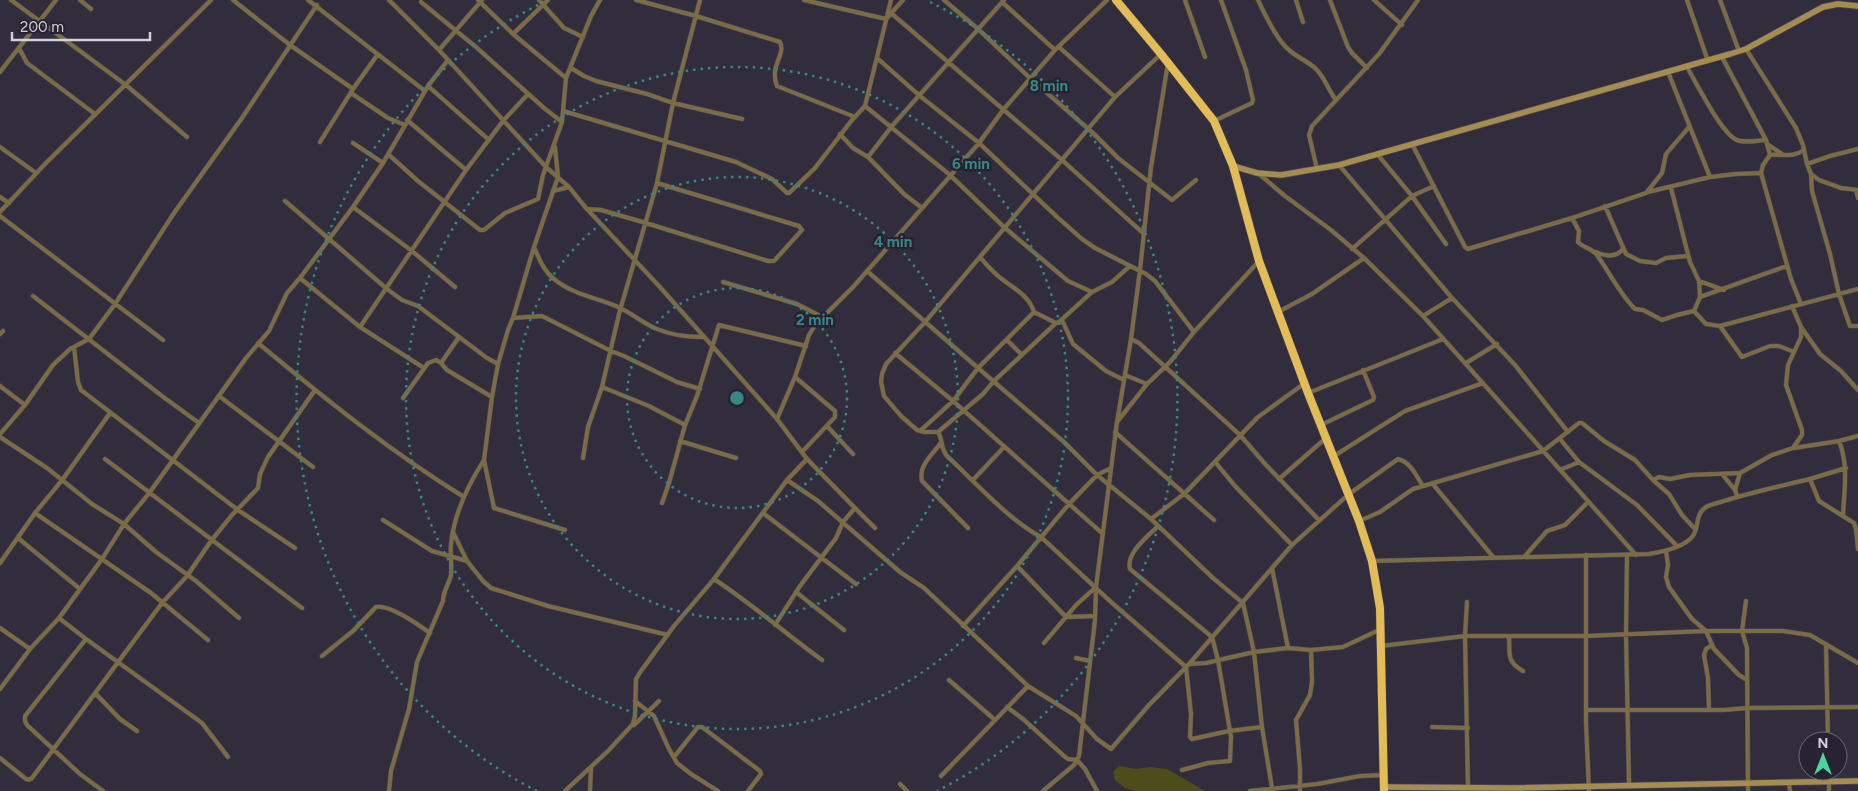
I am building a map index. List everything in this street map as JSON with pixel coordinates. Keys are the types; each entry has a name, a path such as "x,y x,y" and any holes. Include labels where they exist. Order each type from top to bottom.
{"highway":[{"path":"1116,0 1214,121 1233,166 1260,260 1278,312 1359,521 1372,561 1379,599 1384,789"}],"street":[{"path":"11,0 126,85 187,137"},
{"path":"0,72 56,0"},
{"path":"80,0 91,9"},
{"path":"0,212 36,173 211,0"},
{"path":"233,0 388,118 405,125"},
{"path":"308,0 317,5 425,91"},
{"path":"390,0 439,50 546,167 569,188 777,420 806,459 875,528"},
{"path":"539,0 564,28 583,37"},
{"path":"513,34 548,0"},
{"path":"636,0 780,42 781,51 774,70 774,79 777,86 855,117"},
{"path":"583,458 588,427 602,387 621,308 657,183 673,103 700,0"},
{"path":"804,0 886,19"},
{"path":"563,111 736,162 772,179 786,193 789,193 815,168 840,134 865,106 891,0"},
{"path":"886,19 903,0"},
{"path":"944,0 978,28 1031,80 1088,129 1118,158 1173,200 1196,180"},
{"path":"777,420 796,377 811,331 950,176 1003,110 1057,49 1107,0"},
{"path":"1185,0 1206,58"},
{"path":"1214,121 1252,103 1253,100 1246,70 1221,0"},
{"path":"1258,0 1284,46 1314,67 1322,76 1336,100"},
{"path":"1296,0 1303,22"},
{"path":"1330,0 1348,47 1367,68"},
{"path":"1374,0 1402,24"},
{"path":"1317,169 1309,134 1312,126 1367,68 1402,24 1417,2 1411,0"},
{"path":"1687,0 1708,61"},
{"path":"1720,0 1739,51"},
{"path":"439,50 480,1 513,34 566,78"},
{"path":"388,154 418,181 482,230 505,213 538,199 546,167 562,122 566,78 599,1"},
{"path":"868,157 892,126 950,63 1003,1 1115,97"},
{"path":"421,2 562,122"},
{"path":"1233,166 1257,173 1281,175 1339,165 1722,57 1746,49 1823,7 1838,4 1858,6"},
{"path":"239,618 124,524 92,504 63,479 0,436 53,365 74,347 88,339 115,304 174,213 231,134 317,5"},
{"path":"891,13 1062,160 1143,233"},
{"path":"19,48 27,63 95,114"},
{"path":"1746,49 1796,128 1811,174 1811,185 1839,294 1850,326 1858,326"},
{"path":"320,142 378,54"},
{"path":"1130,266 1112,282 1092,292 1022,354 983,394 938,432 920,432 901,416 884,396 881,382 886,364 925,322 1115,97 1161,54"},
{"path":"1722,57 1767,142 1770,155 1760,173 1791,279 1801,304"},
{"path":"877,58 978,143 1082,238 1095,248 1140,270 1155,281 1194,332"},
{"path":"0,689 30,649 59,618 102,559 124,524 150,492 246,358 269,331 287,293 353,207 383,163 428,86 448,60"},
{"path":"1043,791 1077,760 1083,723 1095,616 1096,587 1115,432 1131,339 1149,182 1162,91 1168,63"},
{"path":"1687,67 1719,122 1734,139 1767,142 1782,154"},
{"path":"571,68 596,81 647,94 673,103 742,119"},
{"path":"1668,72 1710,177"},
{"path":"428,86 489,140"},
{"path":"360,327 466,170 503,121 528,94"},
{"path":"865,106 892,126 950,176 1005,228 1068,281 1092,292"},
{"path":"407,120 466,170"},
{"path":"1646,193 1662,174 1666,154 1689,127"},
{"path":"840,134 853,148 868,157 904,194 922,208"},
{"path":"353,142 383,163"},
{"path":"555,144 558,177 498,364 484,460 494,508 565,530"},
{"path":"1412,144 1466,249 1572,218 1646,193 1710,177 1760,173"},
{"path":"0,147 36,173"},
{"path":"1807,164 1858,149"},
{"path":"1770,155 1794,156 1804,152"},
{"path":"1804,152 1816,161"},
{"path":"1378,155 1412,196 1446,244"},
{"path":"1339,165 1452,298 1497,344 1568,432"},
{"path":"1257,173 1364,258 1423,316 1636,555"},
{"path":"1811,174 1820,180 1841,188 1857,190 1858,198"},
{"path":"1811,185 1820,180"},
{"path":"586,208 646,222 774,261 802,230 799,226 657,183"},
{"path":"1352,249 1412,196 1434,186"},
{"path":"541,188 552,192 569,188"},
{"path":"1671,188 1688,256 1699,281 1700,297 1694,311"},
{"path":"0,197 9,203"},
{"path":"285,201 387,289 402,300 418,306 487,358 498,364"},
{"path":"1605,206 1623,249 1630,257 1656,264 1666,258 1688,256"},
{"path":"353,207 412,251 455,287"},
{"path":"0,216 163,340"},
{"path":"1572,218 1578,231 1578,242 1596,252 1613,255 1618,254 1623,249"},
{"path":"534,247 542,266 554,279 583,295 621,308 657,329 680,336 702,337"},
{"path":"1596,252 1618,289 1635,309 1643,310 1662,320 1694,311"},
{"path":"980,257 996,274 1022,294 1031,304 1034,312 1056,324"},
{"path":"1278,312 1312,294 1364,258"},
{"path":"1117,422 1147,384 1165,367 1194,332 1260,260"},
{"path":"1700,297 1787,266"},
{"path":"866,270 1064,442 1097,475 1243,603 1254,652 1262,727 1272,788"},
{"path":"300,278 360,327 424,368"},
{"path":"1699,281 1724,290"},
{"path":"722,282 797,304 824,318"},
{"path":"1694,311 1706,324 1720,326 1858,289"},
{"path":"33,296 199,423"},
{"path":"1423,316 1452,298"},
{"path":"1792,306 1801,327 1820,354 1841,371 1858,390"},
{"path":"920,432 953,401 978,368 1034,312"},
{"path":"513,318 542,316 677,382 700,389"},
{"path":"1062,320 1073,344 1106,371 1147,384"},
{"path":"662,503 685,425 700,389 717,328 721,325 806,346"},
{"path":"1720,326 1742,357 1770,346 1779,346 1794,352"},
{"path":"1793,448 1802,435 1802,430 1786,385 1788,365 1801,337 1801,327"},
{"path":"441,363 459,337"},
{"path":"1131,339 1138,343 1240,435 1319,520"},
{"path":"1308,393 1444,339"},
{"path":"1007,340 1022,354"},
{"path":"258,343 315,390 423,472 464,497"},
{"path":"1466,363 1497,344"},
{"path":"74,347 78,386 81,390 238,510 295,548"},
{"path":"896,353 1103,534"},
{"path":"403,398 424,368 433,360 441,363 447,370 492,397"},
{"path":"1321,426 1373,400 1374,397 1363,370"},
{"path":"796,377 836,411 835,417 802,452"},
{"path":"1150,520 1184,494 1216,463 1240,435 1273,405 1305,383"},
{"path":"1334,456 1405,411 1483,383"},
{"path":"0,386 25,405"},
{"path":"602,387 649,406 685,425"},
{"path":"0,758 29,780 162,603 187,576 211,540 258,488 260,474 268,457 315,390"},
{"path":"220,396 313,467"},
{"path":"0,563 110,413"},
{"path":"1359,521 1380,512 1409,491 1543,451 1578,423 1584,424 1604,441 1635,460 1669,494 1682,516 1695,529"},
{"path":"827,426 853,454"},
{"path":"938,432 940,444 947,456 1012,516 1041,537 1187,666 1191,714 1190,738 1262,727"},
{"path":"1115,432 1214,520"},
{"path":"1653,480 1659,477 1670,479 1681,476 1740,473 1772,455 1793,448 1839,442 1858,436"},
{"path":"1279,479 1326,438"},
{"path":"1560,439 1579,462 1637,505 1677,546"},
{"path":"680,441 736,458"},
{"path":"1839,442 1843,451 1846,468 1843,516"},
{"path":"940,444 922,468 920,475 922,481 968,528"},
{"path":"973,480 1004,447"},
{"path":"105,459 302,608"},
{"path":"628,730 633,724 635,716 636,679 668,635 714,579 787,480 806,459"},
{"path":"787,480 818,501 900,572 924,588 1028,686 1070,711 1097,739 1111,749 1243,603 1292,545 1349,494 1398,459 1410,465 1423,486"},
{"path":"390,791 391,771 409,709 417,662 443,601 444,590 450,576 453,532 464,497 484,460"},
{"path":"1560,470 1579,462"},
{"path":"1216,463 1235,486 1292,545"},
{"path":"963,626 1069,504 1097,475 1111,468"},
{"path":"1372,561 1524,556 1636,555 1666,551 1692,537 1698,516 1704,508 1738,496 1810,479 1846,468"},
{"path":"1735,490 1740,473"},
{"path":"1722,474 1738,496"},
{"path":"1810,479 1820,501 1854,523 1858,549"},
{"path":"1432,483 1494,558"},
{"path":"1524,556 1547,531 1565,524 1576,516 1588,502"},
{"path":"775,625 796,592 836,538 843,522 855,508"},
{"path":"35,513 151,593 208,640"},
{"path":"763,513 856,584"},
{"path":"383,520 426,548 467,561"},
{"path":"1158,527 1142,542 1131,557 1129,562 1130,569 1212,637 1218,660 1231,737 1230,760 1208,763 1182,770"},
{"path":"453,532 467,561 491,588 548,606 668,635"},
{"path":"18,538 80,589"},
{"path":"1666,551 1668,565 1666,577 1669,586 1692,619 1706,631 1712,645 1739,675 1747,680"},
{"path":"1627,554 1626,711 1629,784"},
{"path":"1586,555 1589,788"},
{"path":"1017,566 1066,617 1095,616"},
{"path":"1272,568 1288,648"},
{"path":"714,579 822,660"},
{"path":"1044,643 1076,605 1096,587"},
{"path":"796,592 844,630"},
{"path":"1746,601 1742,632 1747,643 1748,791"},
{"path":"1467,602 1465,636 1468,788"},
{"path":"322,656 353,631 376,607 380,606 399,614 430,632"},
{"path":"59,618 202,723 228,757"},
{"path":"0,628 30,649"},
{"path":"1187,666 1254,652 1288,648 1311,650 1343,647 1381,629"},
{"path":"1381,646 1465,636 1586,636 1706,631 1793,632 1810,635 1858,663"},
{"path":"1509,636 1510,657 1517,667 1524,671"},
{"path":"86,639 26,716 25,721 80,774 102,791"},
{"path":"1826,644 1828,731"},
{"path":"1709,710 1708,678 1704,655 1706,649 1712,645"},
{"path":"1300,791 1296,720 1310,695 1312,682 1311,650"},
{"path":"1076,658 1090,661"},
{"path":"949,680 995,720"},
{"path":"941,776 1028,686"},
{"path":"95,693 120,718 137,731"},
{"path":"635,701 650,711 657,721 674,757 683,768 718,791"},
{"path":"565,791 659,701"},
{"path":"1587,710 1858,707"},
{"path":"1007,708 1027,722 1064,756 1077,760 1085,768 1097,791"},
{"path":"674,757 698,726 702,726 760,771 761,774 748,791"},
{"path":"1432,727 1468,728"},
{"path":"590,768 590,791"},
{"path":"1250,791 1360,776 1384,775"},
{"path":"1829,782 1829,791"},
{"path":"1384,789 1550,789 1629,784 1858,782"},
{"path":"1706,783 1708,791"},
{"path":"1789,783 1790,791"},
{"path":"900,784 907,791"},
{"path":"1668,784 1668,791"}],"shaded area":[{"path":"1119,766 1136,769 1150,767 1167,769 1205,791 1135,791 1125,788 1115,780 1113,772"}]}
